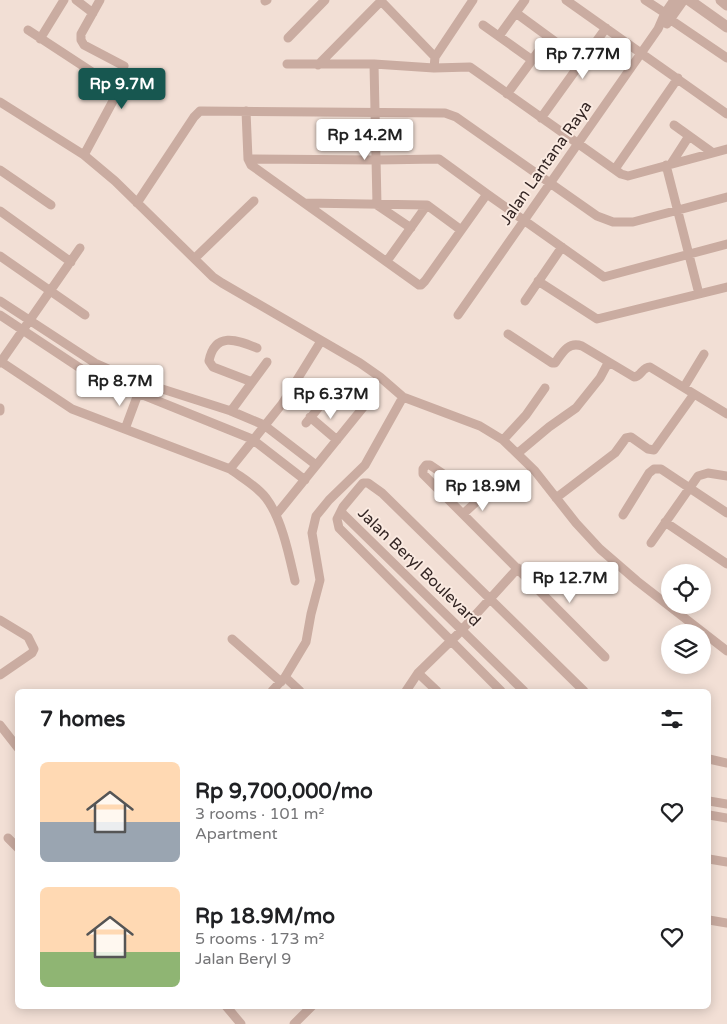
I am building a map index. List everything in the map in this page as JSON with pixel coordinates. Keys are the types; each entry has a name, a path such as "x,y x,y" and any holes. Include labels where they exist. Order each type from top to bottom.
{"street":[{"path":"40,39 64,0"},
{"path":"76,0 93,13"},
{"path":"84,155 113,101 115,87 124,66 84,45 80,40 80,34 100,0"},
{"path":"288,38 324,0"},
{"path":"318,65 380,0 435,57"},
{"path":"434,68 435,57 473,0"},
{"path":"499,36 525,0"},
{"path":"566,0 727,114"},
{"path":"646,0 727,58"},
{"name":"Jalan Lantana Raya","path":"668,16 674,0"},
{"name":"Jalan Lantana Raya","path":"458,315 641,53 668,16 684,0"},
{"path":"690,0 727,27"},
{"path":"721,0 727,4"},
{"path":"516,13 561,46"},
{"path":"483,24 532,60"},
{"path":"541,118 606,28"},
{"path":"28,30 115,87"},
{"path":"507,94 549,37"},
{"path":"287,64 374,64 470,68 577,144 621,174 628,176 727,149"},
{"path":"374,64 377,205"},
{"path":"615,169 678,78"},
{"path":"0,102 84,155 137,203 213,277 380,377 403,397 480,426 503,440 535,471 576,523 600,549 637,581 727,651"},
{"path":"137,203 196,114 200,111 446,113 456,117 596,216 613,222 633,222 727,197"},
{"path":"246,111 248,159 251,165 421,285 486,194"},
{"path":"674,125 713,153"},
{"path":"689,136 668,165 699,294"},
{"path":"248,159 439,159 604,277 727,244"},
{"path":"0,170 51,205"},
{"path":"195,258 254,201"},
{"path":"304,203 427,206 461,230"},
{"path":"377,205 411,228"},
{"path":"387,261 427,206"},
{"path":"0,211 71,262"},
{"path":"525,301 562,247"},
{"path":"80,248 0,362 72,409 230,469 266,497 276,515 295,581"},
{"path":"0,256 85,315"},
{"path":"538,281 597,319 727,287"},
{"path":"0,301 95,363 131,378 231,411 264,425 316,465"},
{"path":"0,315 86,372 252,439 305,480"},
{"path":"508,334 552,363 555,363 567,347 576,344 636,378 645,368 650,367 727,414"},
{"path":"252,382 213,367 209,361 216,346 222,340 233,340 257,348"},
{"path":"230,469 291,390 320,341"},
{"path":"684,387 704,354"},
{"path":"231,411 267,362"},
{"path":"518,453 582,402 600,378 608,363"},
{"path":"126,389 131,378"},
{"path":"503,440 526,415 544,388"},
{"path":"125,429 138,394"},
{"path":"556,498 614,453 626,438 631,437 648,449 654,450 694,394"},
{"path":"274,689 283,680 306,642 320,580 312,533 316,516 329,500 365,465 403,397"},
{"path":"276,515 370,399"},
{"path":"320,406 308,420 337,440"},
{"path":"463,514 484,496 430,465 424,467 423,474 605,657"},
{"path":"623,516 649,473 654,469 661,469 727,513"},
{"path":"651,543 694,480 703,473 727,476"},
{"path":"341,512 355,492 364,483 368,482 582,689"},
{"name":"Jalan Beryl Boulevard","path":"499,689 456,635 341,512 337,519 338,528 456,635 522,689"},
{"path":"665,522 727,564"},
{"path":"407,689 418,673 490,600 518,568"},
{"path":"0,620 28,637 34,649 32,653 0,675"},
{"path":"232,639 297,689"},
{"path":"418,673 435,689"},
{"path":"0,725 15,744"},
{"path":"711,759 727,763"},
{"path":"711,801 727,804"},
{"path":"711,815 727,818"},
{"path":"8,838 15,845"},
{"path":"711,859 727,862"},
{"path":"711,920 727,923"},
{"path":"228,1009 241,1024"},
{"path":"294,1024 309,1009"}]}
